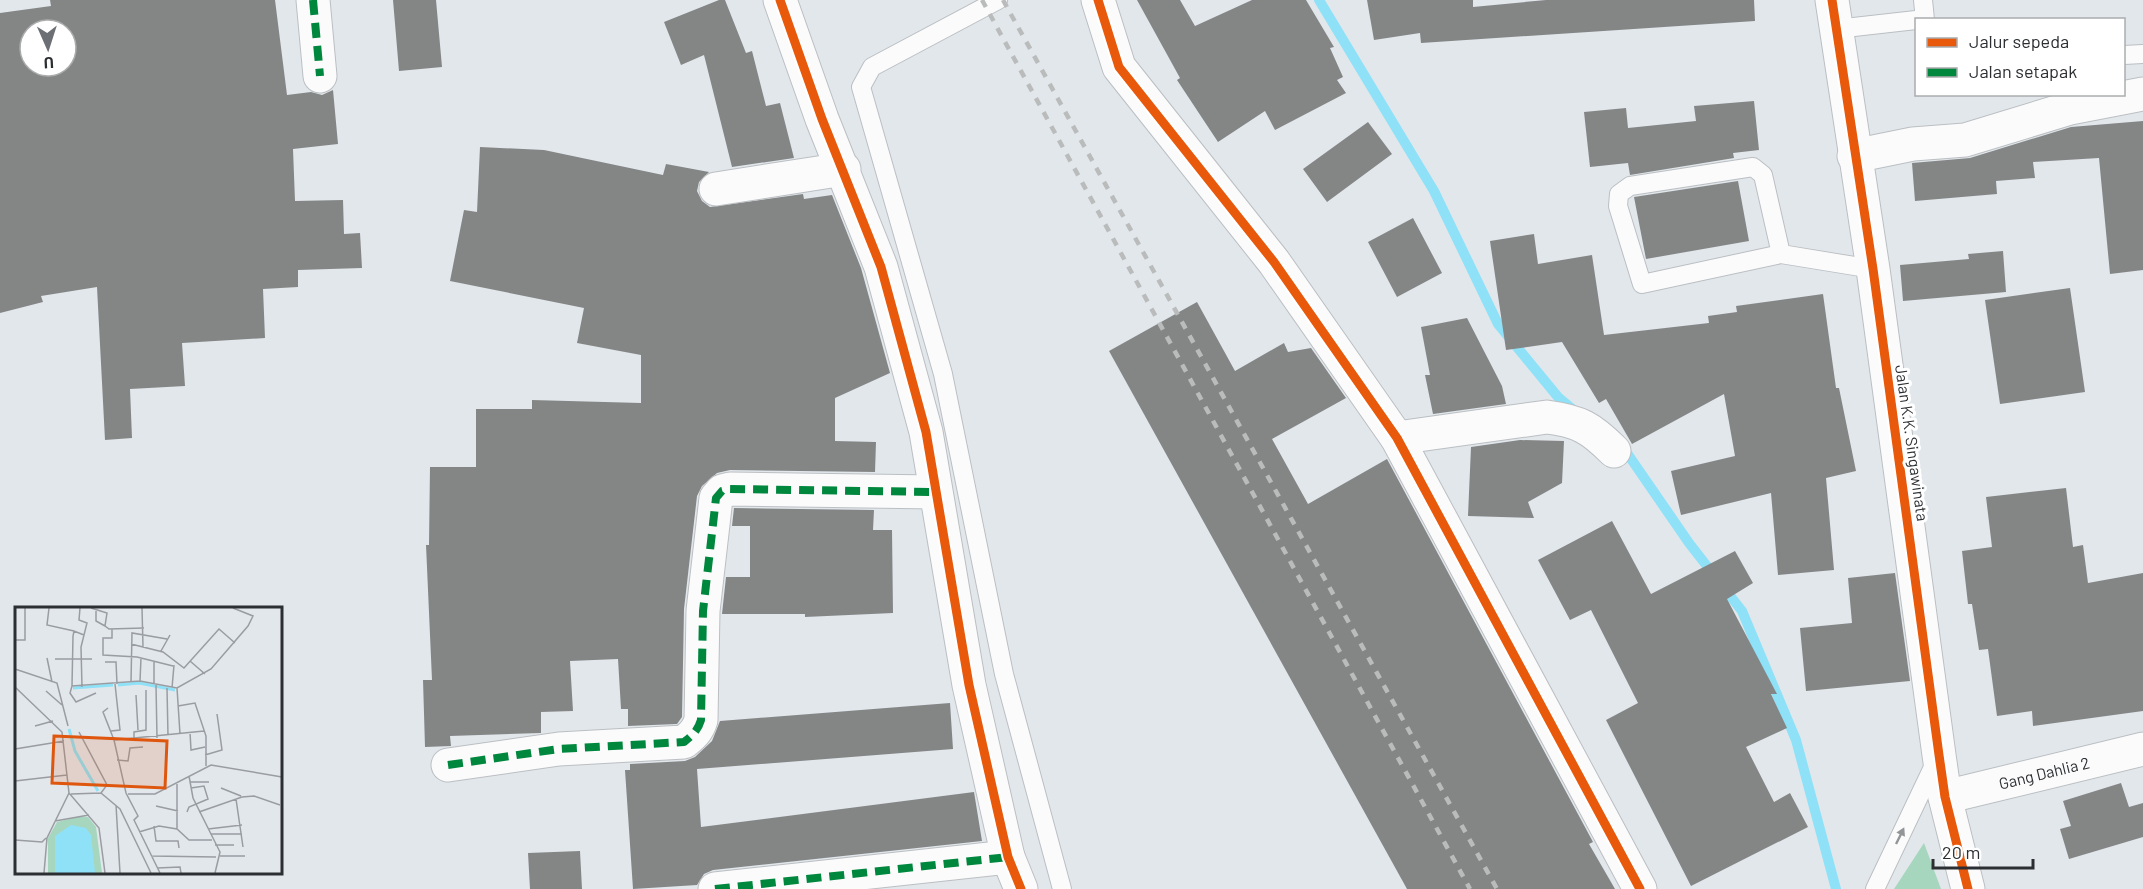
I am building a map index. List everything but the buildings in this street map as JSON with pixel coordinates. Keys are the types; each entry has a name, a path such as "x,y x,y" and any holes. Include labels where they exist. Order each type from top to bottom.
{"street":[{"path":"313,0 320,76"},
{"path":"780,0 822,119 844,169 881,267 926,432 969,685 1008,857 1021,889"},
{"path":"1098,0 1119,67 1181,148 1274,262 1397,438 1640,889"},
{"name":"Jalan K.K. Singawinata","path":"1834,15 1873,269 1939,755 1946,797 1968,889"},
{"path":"1854,156 1913,144 1965,140 2070,108 2143,94"},
{"path":"716,189 844,169"},
{"path":"1397,438 1546,417 1565,419 1593,430 1614,451"},
{"path":"448,765 559,749 684,742 693,736 699,729 701,720 706,566 716,498 722,491 730,489 935,492"},
{"name":"Gang Dahlia 2","path":"1946,797 2143,750"},
{"path":"715,889 1008,857"}],"lane":[{"path":"998,0 872,67 861,87 943,374 1004,674 1062,889"},
{"path":"1923,0 1924,18"},
{"path":"1834,15 1915,20"},
{"path":"2125,55 2143,54"},
{"path":"1781,254 1762,175 1753,166 1630,186 1619,194 1618,206 1642,284 1781,254 1873,269"},
{"path":"1875,889 1939,755"}],"green space":[{"path":"1924,843 1941,889 1894,889"}],"waterway":[{"path":"1319,0 1434,191 1498,324 1558,397 1576,412"},
{"path":"1619,447 1627,453 1689,543 1742,611 1796,740 1836,889"}],"railway":[{"path":"982,0 1470,889"},
{"path":"1003,0 1497,889"}],"marked path":[{"path":"313,0 320,76"},
{"path":"448,765 559,749 684,742 693,735 701,720 703,611 716,498 722,491 730,489 935,492"},
{"path":"715,889 1008,857"}],"cycle path":[{"path":"780,0 822,119 881,267 926,432 969,685 1008,857 1021,889"},
{"path":"1098,0 1119,67 1274,262 1397,438 1640,889"},
{"path":"1832,0 1873,269 1945,797 1968,889"}]}
